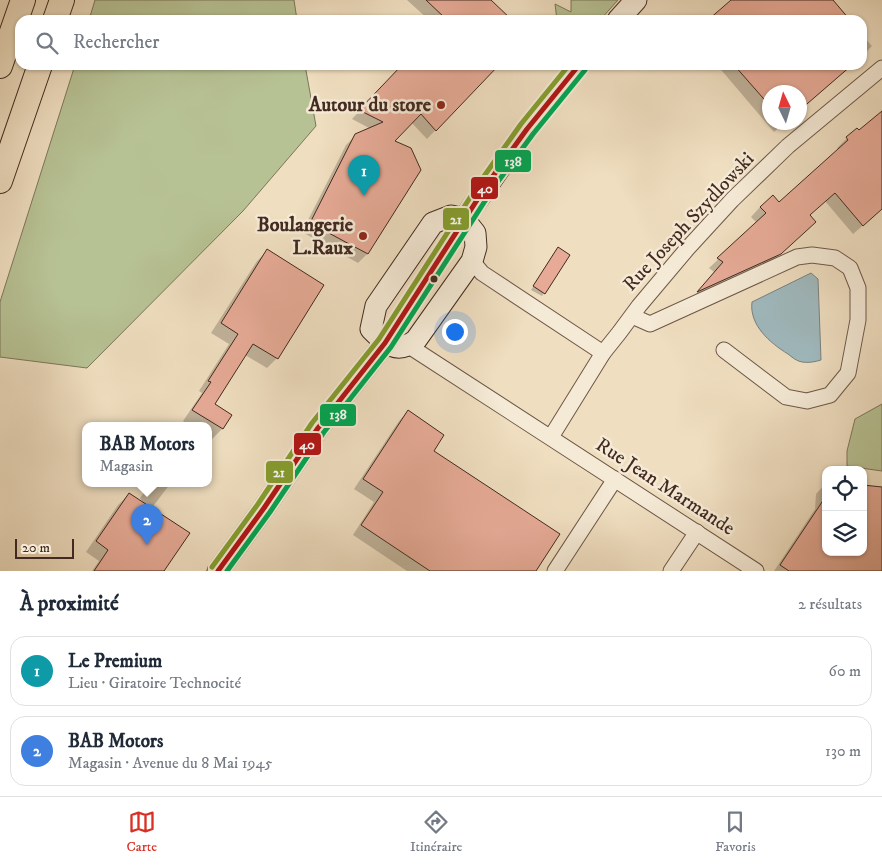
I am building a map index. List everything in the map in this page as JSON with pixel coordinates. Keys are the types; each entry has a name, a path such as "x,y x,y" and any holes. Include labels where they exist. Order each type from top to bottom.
{"main road":[{"path":"18,15 23,0"},
{"path":"57,15 62,0"},
{"path":"622,15 636,0"},
{"path":"0,66 15,23"},
{"path":"0,181 38,70"},
{"path":"464,219 527,129 575,70"},
{"path":"451,216 464,219 476,233 476,247 472,260 416,340 409,346 393,347 371,329 376,306 433,223 451,216"},
{"path":"218,571 264,508 318,428 385,342"}],"street":[{"name":"Rue Joseph Szydlowski","path":"603,352 638,306 732,200 788,146 882,68"},
{"path":"632,316 650,324 797,257 812,255 835,258 850,268 858,288 858,320 848,373 830,395 807,400 786,397 724,350"},
{"path":"472,260 482,273 603,352 551,437"},
{"name":"Rue Jean Marmande","path":"409,346 756,571"},
{"path":"555,571 615,479"},
{"path":"671,571 697,532"}],"green space":[{"path":"95,0 294,0 296,15 90,15"},
{"path":"571,0 618,0 604,15 556,15 555,4 571,12"},
{"path":"73,70 306,70 316,126 243,211 87,368 0,357 0,302"},
{"path":"882,404 882,471 867,469 867,466 847,466 847,451 855,419"}],"water":[{"path":"811,273 818,279 821,360 805,362 794,359 768,339 757,326 752,310 752,302"}],"building":[{"path":"426,0 491,0 507,15 442,15"},
{"path":"731,0 833,0 846,15 714,15"},
{"path":"397,70 494,70 436,131 421,114 395,141 411,148 421,170 368,254 310,223 355,134 383,122 359,110"},
{"path":"738,70 846,70 807,104 807,85 762,85 762,97"},
{"path":"882,111 882,209 863,226 835,193 810,215 816,222 781,254 697,292 723,262 717,258 766,213 760,207 773,195 779,202 848,140 846,137 857,128 859,130"},
{"path":"558,247 570,255 545,294 533,286"},
{"path":"267,249 324,285 278,359 253,344 215,404 232,415 223,429 192,410 211,382 208,381 238,334 221,323"},
{"path":"408,410 444,435 434,451 560,534 536,571 430,571 361,525 383,492 363,479"},
{"path":"867,485 882,487 882,571 789,571 780,565 822,502 822,556 867,556"},
{"path":"129,493 190,533 164,571 94,571 108,550 96,541"}],"transit line":[{"name":"21","path":"212,567 258,504 312,423 379,339 482,179 521,124 565,70"},
{"name":"40","path":"218,571 264,508 318,428 385,343 488,183 527,129 575,70"},
{"name":"138","path":"227,571 324,432 391,347 494,187 533,134 585,70"}],"place":[{"name":"Autour du store","path":"441,105"},
{"name":"Le Premium","path":"364,196"},
{"name":"Boulangerie L.Raux","path":"363,236"},
{"name":"BAB Motors","path":"147,545"}]}
